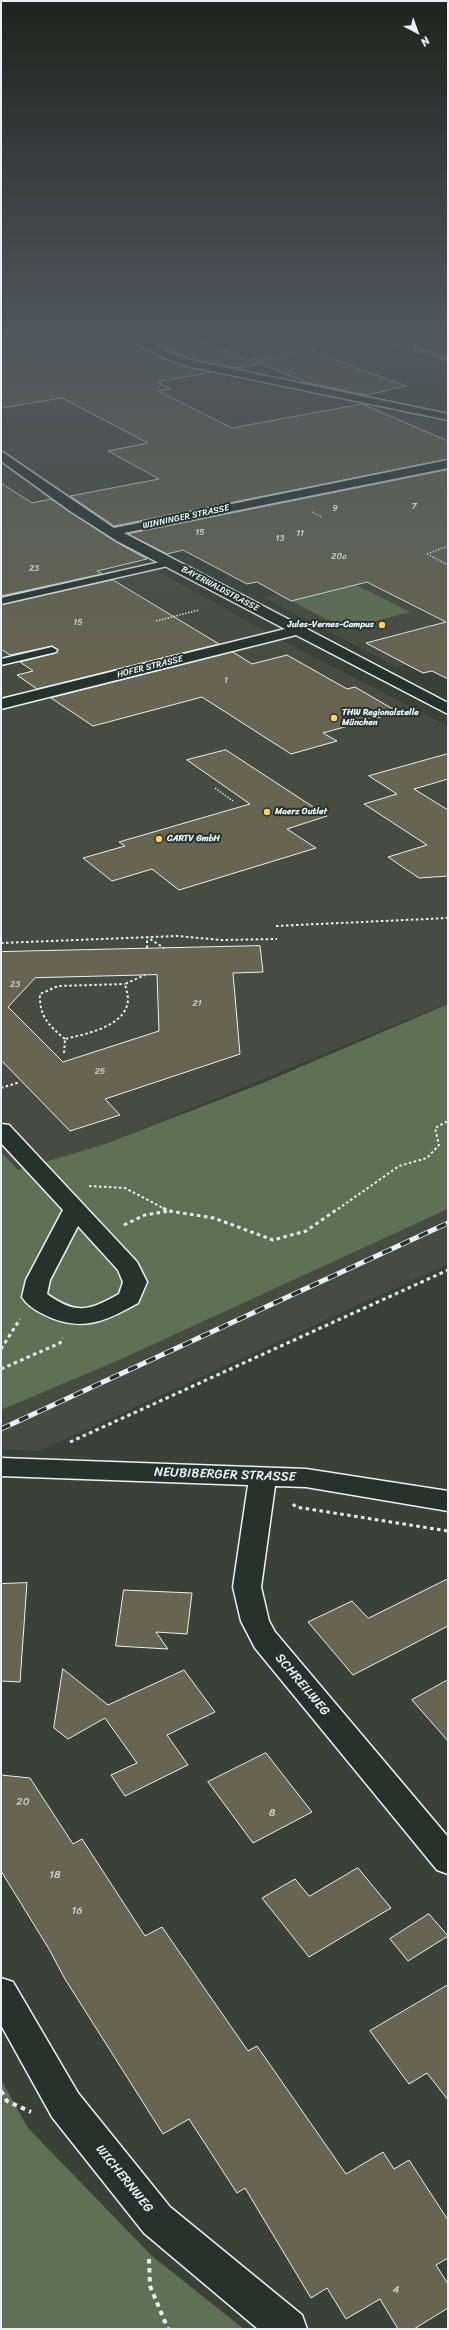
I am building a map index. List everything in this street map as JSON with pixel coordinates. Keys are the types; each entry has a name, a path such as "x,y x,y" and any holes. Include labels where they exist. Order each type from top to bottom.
{"street":[{"name":"BAYERWALDSTRASSE","path":"1,455 112,532 448,708"},
{"name":"WINNINGER STRASSE","path":"112,532 448,464"},
{"name":"HOFER STRASSE","path":"1,704 298,630"},
{"path":"1,1130 129,1266 135,1282 130,1298 107,1312 75,1318 54,1312 34,1297 38,1280 75,1210"},
{"name":"NEUBIBERGER STRASSE","path":"1,1467 306,1478 448,1501"},
{"name":"SCHREILWEG","path":"263,1477 247,1586 254,1621 265,1640 448,1860"},
{"name":"WICHERNWEG","path":"1,1993 65,2105 157,2220 288,2329"}],"lane":[{"path":"1,601 169,562"},
{"path":"1,662 52,650"}],"path":[{"path":"448,546 427,554 448,564"},
{"path":"156,621 199,610"},
{"path":"215,788 233,801"},
{"path":"276,926 448,918"},
{"path":"1,943 177,936 221,940 277,939"},
{"path":"147,937 164,948"},
{"path":"147,937 147,948"},
{"path":"65,1039 50,1027 38,1009 40,994 58,986 125,984 145,975"},
{"path":"65,1039 96,1030 117,1020 128,1001 125,984"},
{"path":"64,1053 65,1039"},
{"path":"1,1088 20,1082"},
{"path":"56,1189 94,1186 124,1188 169,1211 214,1218 273,1240 306,1231 399,1166 427,1158 439,1145 435,1128 448,1121"},
{"path":"98,1233 124,1225 145,1215 169,1211"},
{"path":"48,1469 58,1448 448,1270"},
{"path":"1,1349 34,1297"},
{"path":"1,1369 60,1343 75,1318"},
{"path":"157,2220 148,2235 150,2286 168,2329"}],"shaded area":[{"path":"1,447 448,447 448,459 87,531 283,641 448,726 448,1003 105,1144 18,1170 1,1152"},
{"name":"Jules-Vernes-Campus","path":"402,563 448,586 448,653 397,667 263,597"},
{"path":"448,1209 448,1264 39,1451 1,1449 1,1410 117,1361"}],"green space":[{"path":"356,585 410,612 345,629 292,601"},
{"path":"448,1004 448,1209 117,1361 1,1410 1,1152 18,1170 105,1144 263,1083"},
{"path":"1,2080 28,2128 152,2256 244,2329 1,2329"}],"building":[{"path":"129,447 448,447 448,459 114,526 70,496 159,479 108,451"},
{"path":"448,470 448,679 432,671 423,673 366,643 446,622 367,582 291,601 257,582 247,584 183,550 167,554 128,534"},
{"path":"1,483 32,503 51,499 116,542 147,559 97,571 102,574 1,596"},
{"path":"113,580 219,644 37,689 17,675 33,671 20,662 56,653 58,650 52,646 10,655 1,649 1,605"},
{"path":"233,652 252,664 287,655 347,689 355,687 398,712 323,733 337,741 291,754 202,697 93,726 51,698"},
{"path":"226,750 327,816 287,829 316,848 179,890 152,869 112,881 83,858 125,846 119,842 250,804 187,760"},
{"path":"448,754 448,779 414,789 448,810 448,876 419,878 388,857 427,845 364,804 397,794 369,776"},
{"path":"260,946 263,972 233,973 240,1054 105,1099 120,1115 70,1131 1,1060 1,952","holes":["157,975 159,1031 63,1062 8,1007 35,978"]},
{"path":"448,1579 448,1626 353,1675 308,1622 352,1601 368,1618"},
{"path":"27,1583 20,1682 1,1681 1,1584"},
{"path":"124,1590 192,1593 187,1634 156,1632 168,1649 116,1646"},
{"path":"63,1669 108,1705 184,1670 215,1712 167,1735 188,1765 125,1796 111,1775 137,1763 105,1718 68,1739 54,1728"},
{"path":"448,1680 448,1741 412,1700"},
{"path":"266,1753 312,1812 253,1843 208,1782"},
{"path":"1,1775 30,1778 73,1844 82,1839 145,1936 162,1927 248,2051 257,2046 346,2174 383,2152 394,2169 409,2160 448,2220 448,2258 436,2265 448,2284 448,2308 414,2329 398,2329 380,2299 346,2319 327,2288 311,2298 245,2188 237,2193 189,2119 163,2134 65,1979 49,1949 1,1871"},
{"path":"358,1868 391,1908 309,1957 262,1898 295,1879 309,1896"},
{"path":"429,1914 448,1936 408,1961 390,1939"},
{"path":"448,1985 448,2100 427,2073 409,2084 370,2031"}],"railway":[{"path":"1,1429 448,1223"}],"place":[{"name":"Jules-Vernes-Campus","path":"382,625"},
{"name":"THW Regionalstelle München","path":"334,718"},
{"name":"Maerz Outlet","path":"267,812"},
{"name":"CARTV GmbH","path":"159,839"}]}
